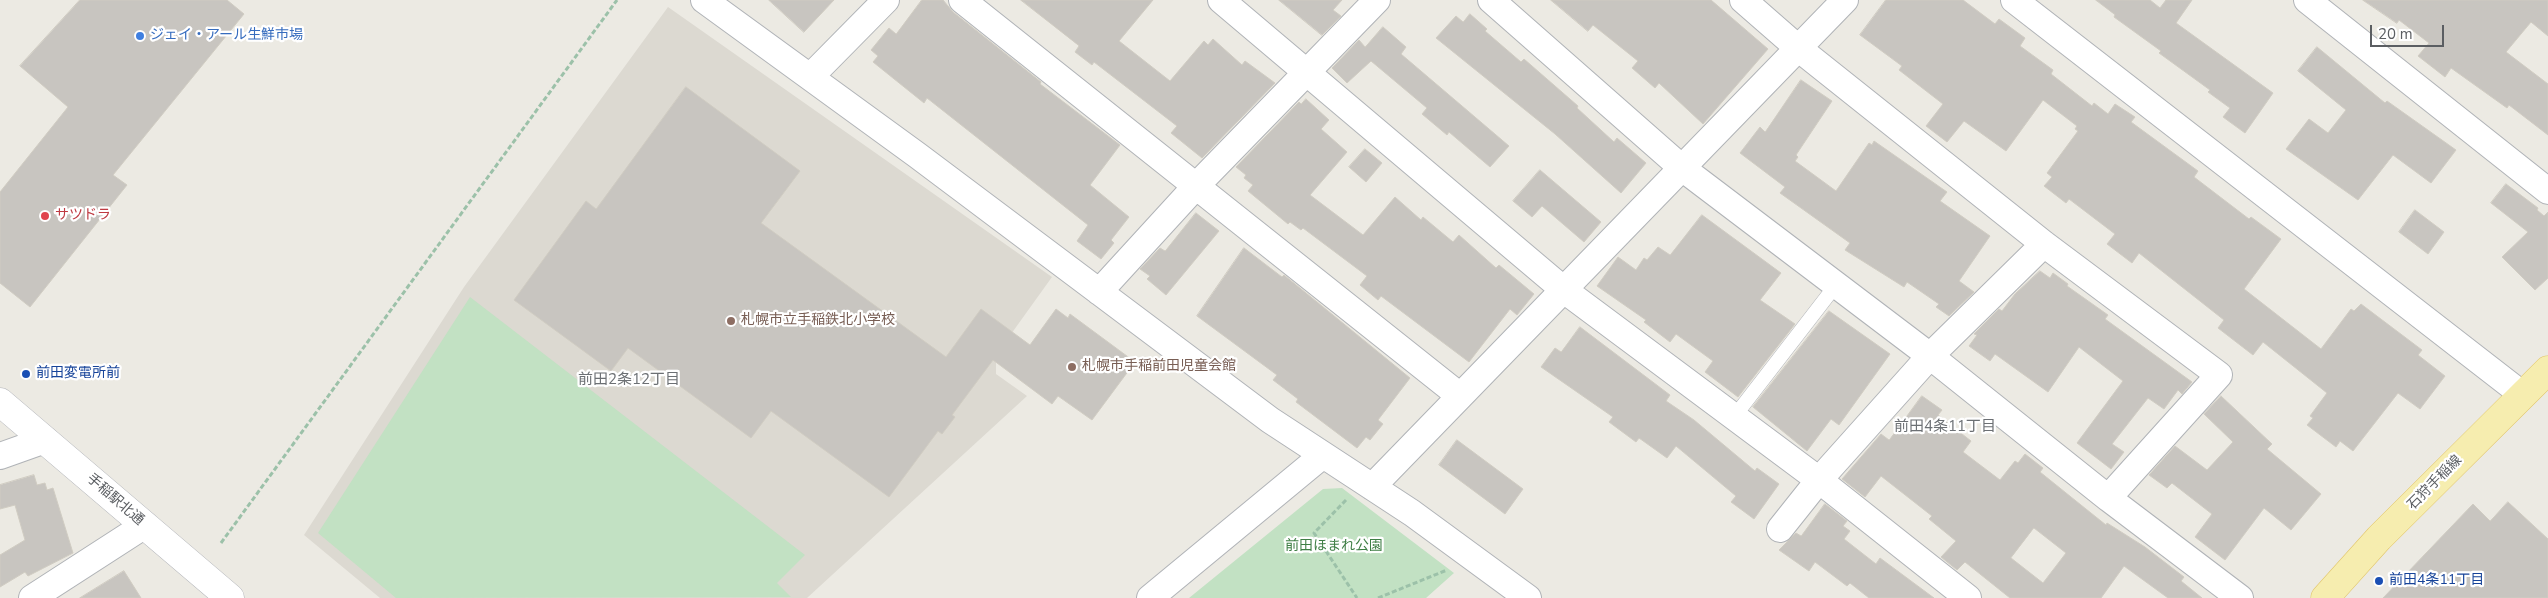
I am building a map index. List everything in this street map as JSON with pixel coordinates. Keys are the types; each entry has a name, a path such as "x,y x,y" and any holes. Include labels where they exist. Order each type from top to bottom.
{"main road":[{"name":"石狩手稲線","path":"2325,598 2380,538 2548,370"}],"street":[{"path":"704,0 811,76 1270,420 1323,456 1360,492 1412,513 1528,598"},
{"path":"811,76 886,0"},
{"path":"962,0 1460,396"},
{"path":"1220,0 1564,290 1818,480 1968,598"},
{"path":"1099,292 1196,186 1377,0"},
{"path":"1491,0 1682,168 1930,356 2108,498 2240,598"},
{"path":"1743,0 1798,48 2044,244 2219,375 2108,498"},
{"path":"1360,492 1460,396 1845,0"},
{"path":"2014,0 2523,394"},
{"path":"2316,2 2548,191"},
{"path":"1780,529 1818,480 1930,356 2044,244"},
{"name":"手稲駅北通","path":"0,402 230,598"},
{"path":"0,456 45,440"},
{"path":"1150,598 1323,456"},
{"path":"32,598 145,526"}],"lane":[{"path":"1734,417 1836,285"}],"path":[{"path":"221,543 616,0"},
{"path":"1357,598 1314,533 1360,492"},
{"path":"1378,598 1448,570"}],"shaded area":[{"name":"札幌市立手稲鉄北小学校","path":"668,7 1052,277 996,355 996,374 1027,396 807,598 380,598 304,535 464,287"}],"green space":[{"path":"470,297 805,555 777,583 791,597 396,598 318,533"},
{"name":"前田ほまれ公園","path":"1342,488 1454,573 1426,598 1189,598 1323,489"}],"building":[{"path":"80,0 227,0 244,14 113,175 127,185 30,307 0,283 0,192 68,107 20,66"},
{"path":"769,0 834,0 804,32"},
{"path":"922,0 943,0 953,12 1041,82 1040,84 1120,145 1090,185 1129,217 1111,240 1114,243 1101,259 1077,241 1088,225 927,98 924,103 873,62 878,56 871,50 889,28 896,34"},
{"path":"1021,0 1153,0 1119,41 1170,81 1204,41 1208,45 1213,39 1242,65 1245,61 1275,83 1202,158 1171,133 1177,126 1094,62 1092,65 1075,52 1079,46"},
{"path":"1279,0 1342,0 1333,10 1341,16 1322,35"},
{"path":"1551,0 1711,0 1768,49 1703,124 1659,83 1655,88 1632,68 1638,61 1593,25 1588,31"},
{"path":"1886,0 1963,0 1995,24 1999,19 2025,38 2020,46 2053,70 2051,74 2092,106 2094,103 2108,114 2115,104 2135,117 2131,122 2198,171 2194,177 2249,219 2251,217 2281,239 2244,289 2321,349 2351,309 2354,311 2361,304 2422,350 2418,355 2445,376 2420,409 2398,393 2353,451 2340,441 2336,447 2307,425 2313,418 2310,416 2327,393 2263,342 2253,355 2218,328 2224,320 2139,253 2132,263 2107,244 2115,234 2069,199 2066,203 2044,186 2052,177 2047,173 2078,131 2075,129 2077,126 2043,100 2006,151 1964,121 1947,142 1926,126 1943,104 1899,70 1902,66 1860,35"},
{"path":"2096,0 2150,0 2160,8 2166,0 2192,0 2176,23 2273,93 2245,133 2223,117 2230,108 2208,92 2210,90 2159,53 2161,51 2114,17 2115,15"},
{"path":"2363,0 2548,0 2548,36 2531,22 2506,52 2548,84 2548,135 2509,105 2507,108 2451,68 2445,77 2418,56 2429,43 2399,20 2397,23"},
{"path":"1470,14 1487,29 1485,31 1521,62 1524,59 1578,106 1577,108 1614,142 1617,138 1646,163 1621,193 1555,134 1436,38 1456,16 1463,22"},
{"path":"1383,27 1406,47 1401,54 1509,146 1490,167 1449,132 1447,135 1422,114 1427,108 1371,61 1347,83 1332,68 1359,40 1365,47"},
{"path":"2317,47 2385,103 2387,101 2456,150 2431,183 2393,155 2358,200 2286,149 2309,119 2328,133 2346,110 2298,71"},
{"path":"1801,80 1832,101 1796,155 1798,157 1795,161 1836,191 1869,143 1872,145 1874,141 1947,192 1940,201 1990,236 1959,281 1974,292 1949,316 1936,307 1939,304 1907,282 1904,287 1845,250 1850,243 1780,193 1785,187 1740,153 1760,127 1765,132"},
{"path":"686,87 800,171 761,223 946,357 981,309 1030,345 1056,309 1068,318 1070,314 1135,362 1092,420 1058,396 1052,404 993,360 952,415 955,417 942,434 938,431 889,497 771,411 751,438 628,348 611,371 514,300 586,201 596,209"},
{"path":"1306,99 1329,120 1321,129 1347,152 1310,195 1363,235 1395,197 1421,220 1423,217 1453,242 1459,235 1496,268 1499,265 1534,294 1517,315 1510,309 1469,362 1381,296 1378,300 1360,285 1367,276 1303,228 1301,230 1290,222 1288,224 1248,191 1253,185 1244,178 1246,175 1236,167 1299,102 1301,104"},
{"path":"1365,149 1382,163 1366,182 1349,167"},
{"path":"1540,170 1601,222 1584,242 1542,206 1532,217 1513,201"},
{"path":"2506,184 2538,208 2537,210 2544,216 2548,212 2548,278 2535,290 2502,257 2528,232 2491,203"},
{"path":"2415,210 2444,232 2428,254 2399,232"},
{"path":"1196,213 1219,231 1166,295 1147,279 1150,276 1140,269 1160,248 1165,251"},
{"path":"1702,215 1781,273 1760,300 1795,324 1738,397 1705,372 1713,361 1676,334 1670,342 1644,322 1646,320 1597,286 1618,257 1636,270 1644,258 1647,260 1658,247 1670,255"},
{"path":"1244,248 1282,277 1284,275 1410,378 1378,420 1383,424 1370,440 1366,437 1357,448 1296,402 1298,399 1273,380 1277,375 1197,316"},
{"path":"2040,271 2050,278 2053,273 2068,284 2067,286 2108,315 2105,319 2192,382 2182,394 2178,390 2164,409 2148,398 2112,444 2124,452 2111,469 2077,443 2123,381 2079,347 2048,392 1995,354 1990,361 1969,346 1977,335 1974,334 1999,309 2002,311 2015,294"},
{"path":"1829,311 1890,354 1839,425 1831,419 1807,451 1753,407"},
{"path":"1580,327 1670,395 1666,401 1694,420 1755,471 1757,468 1779,484 1754,519 1731,502 1736,496 1676,446 1667,458 1639,438 1636,442 1609,422 1613,417 1541,367 1555,348 1561,352"},
{"path":"1922,396 1942,410 1938,415 1971,441 1963,452 2000,480 2015,461 2018,463 2025,454 2043,468 2040,472 2106,525 2107,523 2145,547 2184,577 2181,581 2202,598 2168,598 2124,566 2101,598 2010,598 1965,562 1957,570 1941,557 1956,541 1929,519 1932,516 1881,476 1865,497 1842,479 1881,434 1889,440","holes":["2034,528 2066,553 2043,583 2011,558"]},
{"path":"2221,396 2272,444 2267,449 2321,494 2291,530 2264,508 2225,560 2195,537 2212,514 2172,483 2167,488 2149,475 2175,446 2207,470 2233,442 2204,414"},
{"path":"1457,440 1523,489 1505,514 1439,465"},
{"path":"34,475 37,485 45,483 47,490 53,488 73,553 28,576 25,572 0,587 0,555 25,540 15,505 0,509 0,485"},
{"path":"2508,502 2548,539 2548,598 2383,598 2473,504 2490,521"},
{"path":"1825,504 1847,521 1843,526 1850,531 1844,539 1876,564 1880,558 1934,598 1869,598 1850,583 1847,586 1815,562 1809,571 1779,550 1796,533 1801,536"},
{"path":"124,571 141,598 80,598"}],"place":[{"name":"ジェイ・アール生鮮市場","path":"140,36"},
{"name":"サツドラ","path":"45,216"},
{"name":"札幌市立手稲鉄北小学校","path":"731,321"},
{"name":"札幌市手稲前田児童会館","path":"1072,367"},
{"name":"前田変電所前","path":"26,374"},
{"name":"前田4条11丁目","path":"2379,581"}],"district":[{"name":"前田2条12丁目","path":"629,380"},
{"name":"前田4条11丁目","path":"1945,427"}]}
